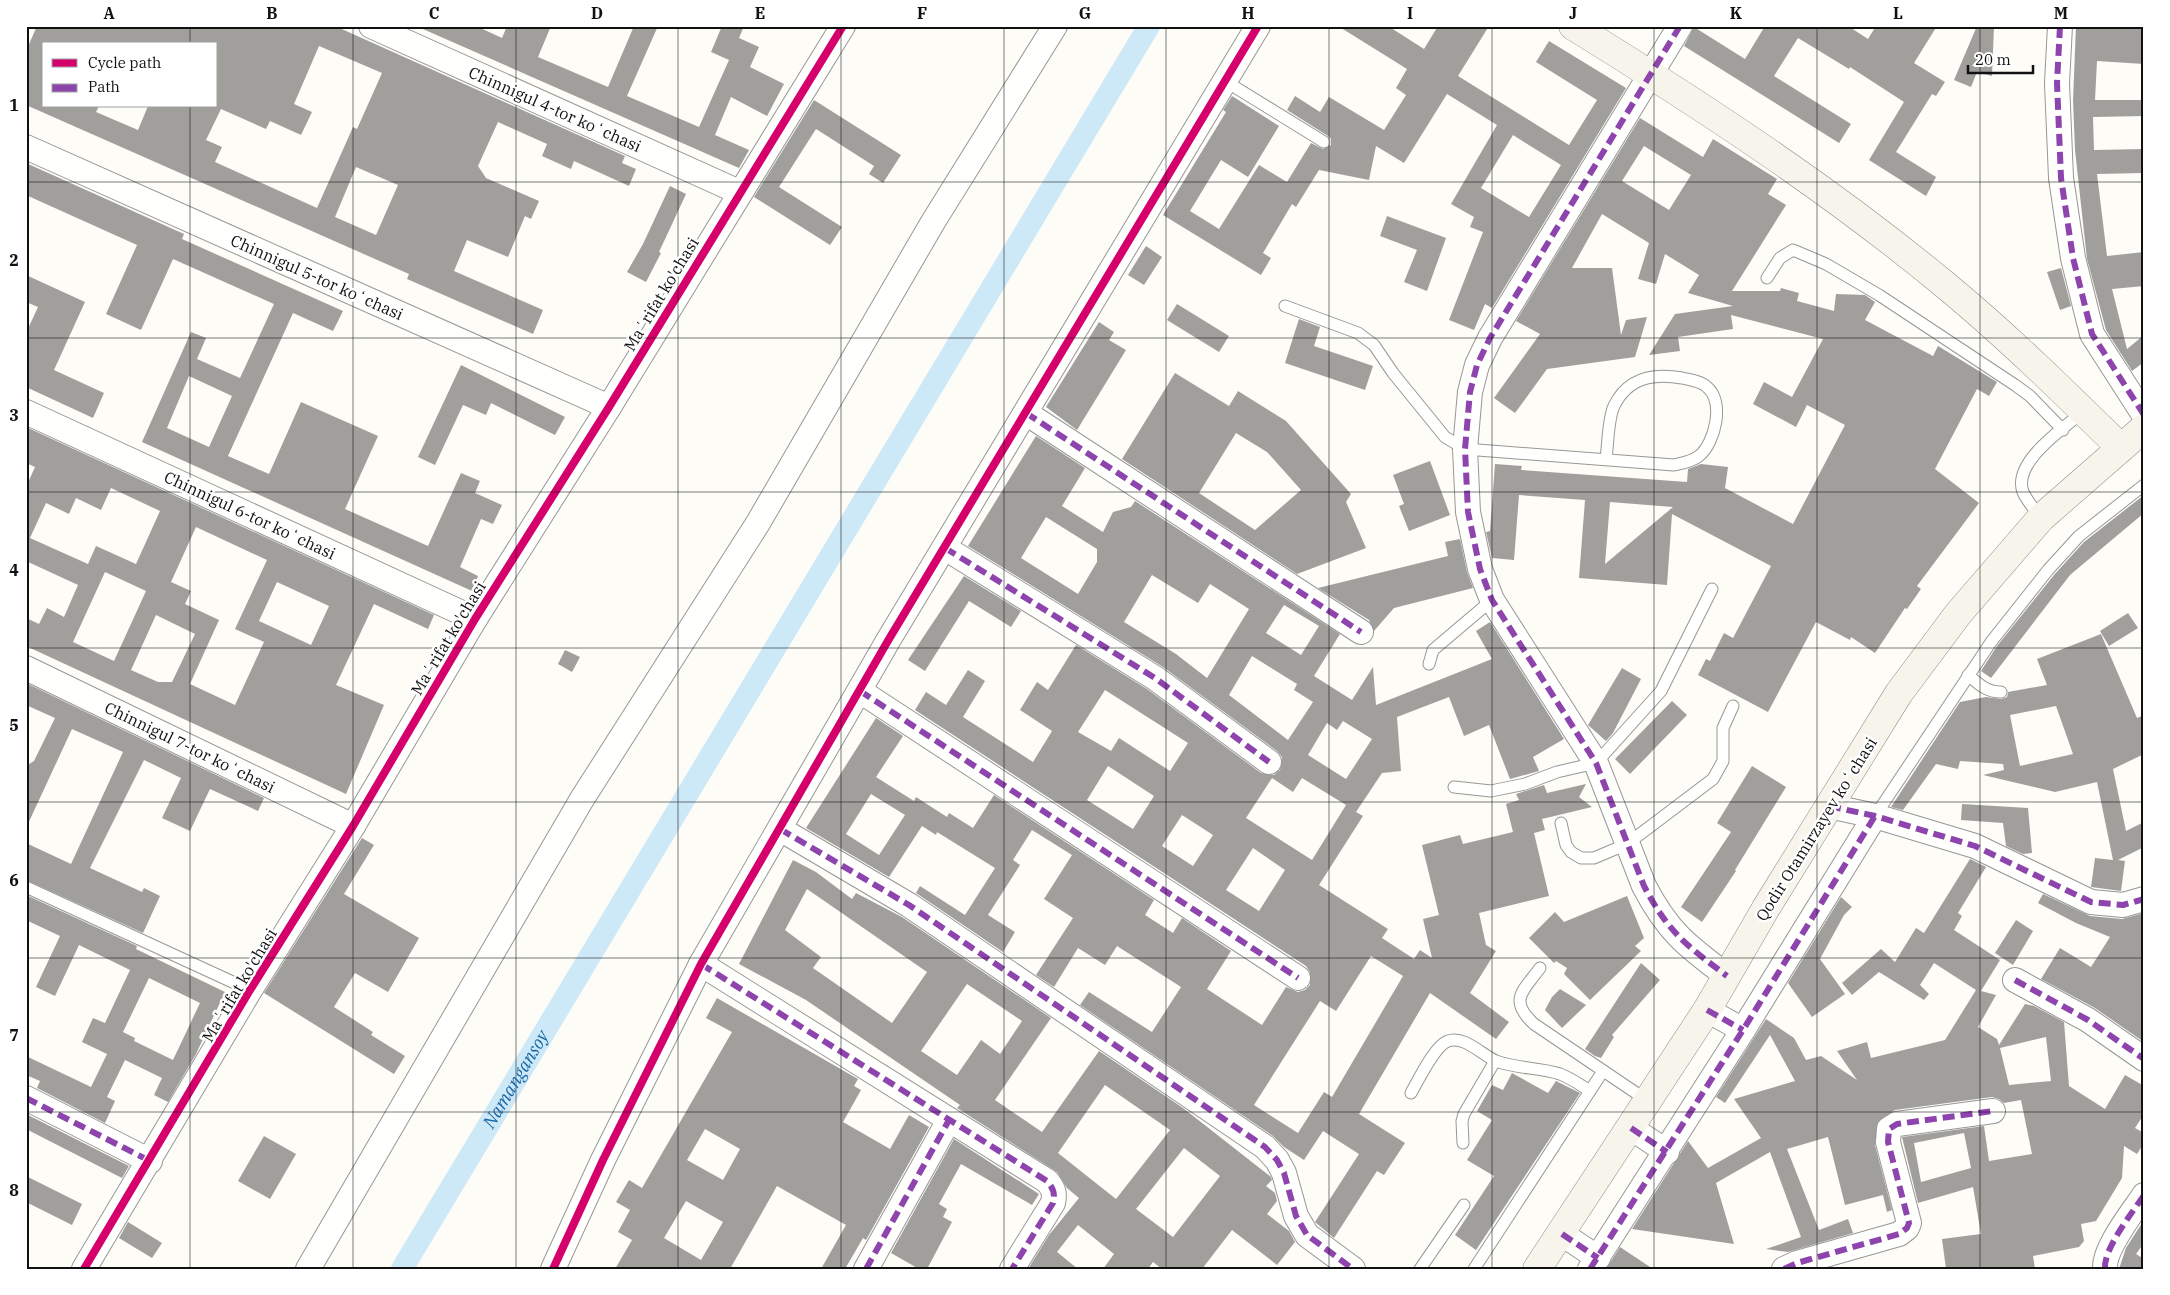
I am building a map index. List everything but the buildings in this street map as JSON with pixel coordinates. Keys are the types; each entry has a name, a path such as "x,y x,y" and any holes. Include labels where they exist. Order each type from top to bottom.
{"main road":[{"path":"1573,26 1651,74 1838,201 1943,283 2000,331 2038,386 2084,411 2121,448"},
{"name":"Qodir Otamirzayev koʻchasi","path":"1537,1269 1562,1234 1707,1010 1899,693 1958,614 2041,518 2144,428"}],"street":[{"name":"Chinnigul 4-tor koʻchasi","path":"371,26 739,192"},
{"name":"Maʼrifat ko'chasi","path":"84,1269 250,990 353,826 475,619 609,407 739,192 843,26"},
{"path":"308,1269 582,799 758,523 918,247 1055,26"},
{"path":"553,1269 603,1160 702,964 944,548 1258,26"},
{"path":"1680,26 1490,338 1477,365 1470,392 1465,449 1468,512 1480,569 1492,600 1596,763 1644,886 1666,924 1682,941 1727,976"},
{"path":"2060,26 2057,83 2061,178 2073,258 2092,334 2144,415"},
{"name":"Chinnigul 5-tor koʻchasi","path":"26,147 609,407"},
{"name":"Chinnigul 6-tor koʻchasi","path":"26,412 475,619"},
{"path":"1026,412 1361,632"},
{"path":"944,548 1155,678 1269,762"},
{"name":"Chinnigul 7-tor koʻchasi","path":"26,668 353,826"},
{"path":"860,691 1298,978"},
{"path":"1829,806 1875,816 1975,846 2091,902 2123,905 2144,899"},
{"path":"1562,1234 1594,1263 1667,1152 1875,816"},
{"path":"780,829 909,906 1265,1147 1277,1160 1284,1173 1296,1216 1307,1236 1353,1269"},
{"path":"702,964 1047,1181 1053,1188 1055,1195 1052,1203 1012,1269"},
{"path":"2015,980 2088,1020 2144,1058"},
{"path":"1707,1010 1743,1030"},
{"path":"26,1098 150,1161"},
{"path":"1784,1269 1797,1262 1899,1234 1907,1228 1909,1223 1888,1142 1889,1129 1897,1124 1993,1111"},
{"path":"866,1269 949,1120"},
{"path":"1631,1128 1667,1152"},
{"path":"2106,1269 2106,1258 2112,1246 2144,1195"}],"lane":[{"path":"1225,81 1324,142"},
{"path":"1767,278 1780,258 1793,250 1826,264 2038,386 2063,430"},
{"path":"1285,306 1358,333 1374,345 1445,437 1465,449 1674,465 1690,462 1700,455 1710,443 1717,410 1715,397 1707,386 1662,374 1647,377 1633,384 1624,392 1614,407 1606,459"},
{"path":"2041,518 2024,493 2023,470 2037,451 2084,411"},
{"path":"1875,816 1990,642 2054,563 2079,536 2144,485"},
{"path":"1454,787 1491,791 1525,784 1558,772 1596,763 1661,691 1712,589"},
{"path":"1429,664 1433,650 1492,600"},
{"path":"1968,675 1983,688 1991,692 2001,692"},
{"path":"1561,823 1566,845 1571,852 1581,858 1594,858 1627,844 1713,779 1724,761 1723,728 1733,706"},
{"path":"26,887 250,990"},
{"path":"1540,968 1521,993 1519,1002 1522,1013 1534,1024 1648,1100"},
{"path":"1411,1093 1439,1048 1446,1041 1461,1041 1495,1061 1526,1070 1559,1074 1590,1091"},
{"path":"1464,1143 1462,1121 1464,1114 1495,1061"},
{"path":"1474,1269 1603,1070"},
{"path":"1420,1269 1464,1205"}],"waterway":[{"name":"Namangansoy","path":"402,1269 1149,26"}],"marked path":[{"path":"1680,26 1490,338 1477,365 1470,392 1465,449 1468,512 1480,569 1492,600 1596,763 1644,886 1670,927 1689,946 1727,976"},
{"path":"2060,26 2057,83 2061,178 2073,258 2092,334 2144,415"},
{"path":"1026,413 1361,632"},
{"path":"945,548 1155,678 1269,762"},
{"path":"860,691 1298,978"},
{"path":"1829,806 1875,816 1975,846 2091,902 2123,905 2144,899"},
{"path":"1590,1269 1743,1030 1875,816"},
{"path":"780,829 909,905 1265,1147 1277,1160 1284,1173 1296,1216 1307,1235 1353,1269"},
{"path":"701,964 1047,1181 1053,1192 1053,1203 1012,1269"},
{"path":"2015,980 2088,1020 2144,1059"},
{"path":"1707,1010 1743,1030"},
{"path":"26,1098 150,1161"},
{"path":"1784,1269 1797,1263 1899,1234 1907,1228 1909,1223 1888,1142 1889,1129 1897,1124 1993,1111"},
{"path":"866,1269 949,1120"},
{"path":"1631,1128 1667,1152"},
{"path":"2105,1269 2109,1251 2114,1241 2144,1195"},
{"path":"1562,1234 1598,1258"}],"cycle path":[{"path":"84,1269 250,990 353,826 475,619 609,407 843,26"},
{"path":"553,1269 603,1160 701,964 889,639 1258,26"}]}
